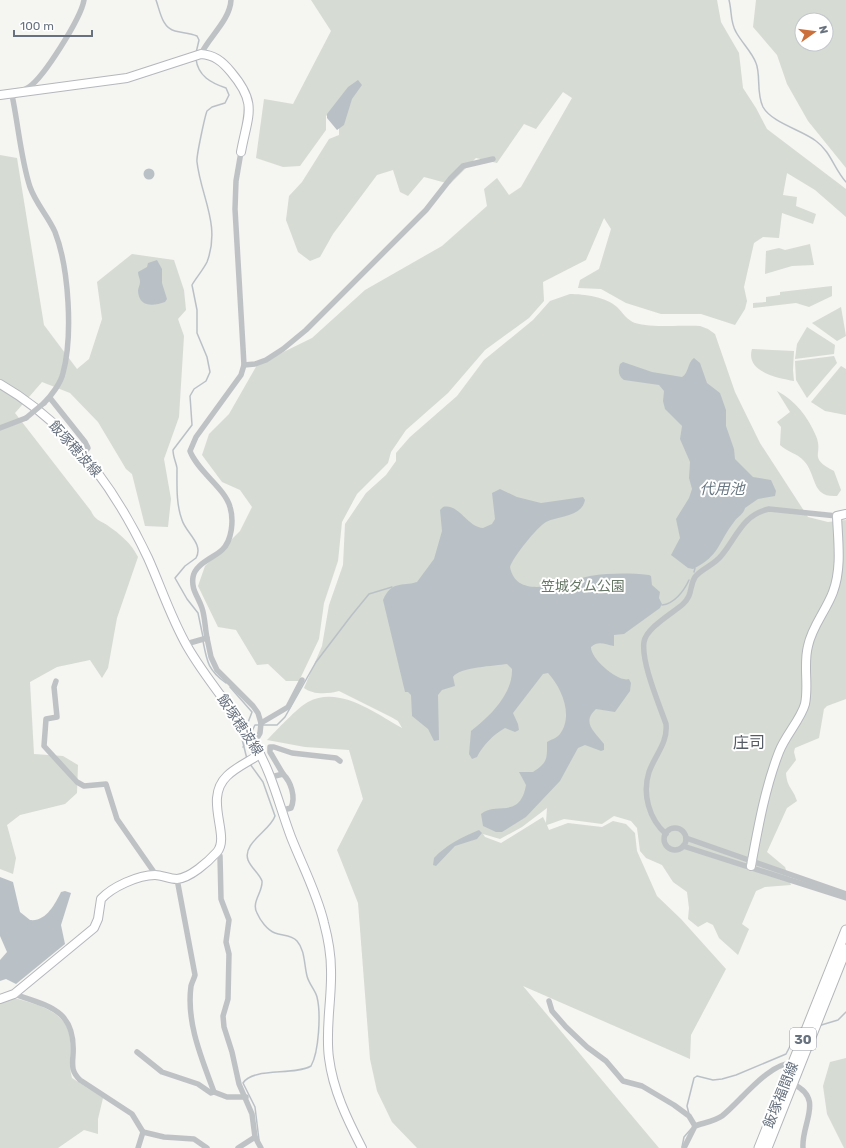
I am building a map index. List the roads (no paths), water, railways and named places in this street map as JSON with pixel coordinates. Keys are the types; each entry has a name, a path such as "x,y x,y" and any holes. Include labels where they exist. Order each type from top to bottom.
{"main road":[{"name":"飯塚福間線","path":"759,1148 846,930"},
{"name":"飯塚福間線","path":"767,1148 846,949"}],"street":[{"path":"12,94 29,87 38,78 72,29 82,11 84,0"},
{"path":"201,54 206,43 217,31 231,6 231,0"},
{"path":"0,95 127,78 201,54 218,58 244,87 247,94 249,110 236,181 235,209 244,365 241,375 196,437 190,451 193,461 230,506 232,519 225,546 203,564 193,575 192,588 202,608 211,657 217,670 253,706 258,713 261,723 260,733 254,742"},
{"path":"0,428 26,418 50,398 63,375 69,342 68,304 63,267 55,234 35,201 30,185 12,94"},
{"path":"244,365 255,364 266,360 283,349 306,330 426,210 462,166 493,159"},
{"name":"飯塚穂波線","path":"0,384 44,415 83,454 120,504 135,532 186,644 205,675 254,742 271,777 290,835 316,898 327,933 331,971 328,1038 329,1058 340,1102 362,1148"},
{"path":"50,398 85,442 88,448 83,454"},
{"path":"666,834 654,821 650,814 648,797 649,773 667,734 666,724 645,657 646,637 661,621 683,604 690,596 696,577 721,557 736,531 750,516 760,511 769,509 837,516 846,514"},
{"path":"751,864 769,778 780,750 805,704 805,666 812,631 825,610 834,591 838,568 837,516"},
{"path":"186,644 207,638"},
{"path":"261,723 288,707 302,680"},
{"path":"56,681 54,688 57,716 46,719 44,746 77,782 84,786 106,784 118,819 156,875"},
{"path":"283,810 290,808 292,804 292,792 290,783 270,752 270,747 306,755 336,758 340,761"},
{"path":"260,754 227,776 220,786 216,798 221,838 218,851 220,856 221,899 228,920 226,942 229,954 228,999 223,1016 224,1026 232,1052 239,1084 246,1097 252,1114 255,1138 260,1146"},
{"path":"271,777 283,774"},
{"path":"672,828 678,828 683,831 686,838 683,846 678,849 671,848 665,841 666,834 672,828"},
{"path":"686,838 751,864 846,898"},
{"path":"683,846 751,864 846,894"},
{"path":"0,999 14,994 94,928 98,919 101,899 114,887 156,875 177,879 192,873 218,851"},
{"path":"177,879 195,975 191,985 192,1023 204,1069 214,1092"},
{"path":"14,994 48,1005 66,1018 73,1036 72,1064 74,1074 80,1080 132,1114 143,1132 194,1139 207,1148"},
{"path":"548,1001 552,1011 566,1027 587,1047 606,1061 623,1081 642,1086 674,1105 689,1116 695,1126"},
{"path":"137,1052 162,1072 198,1084 211,1093 214,1092 227,1097 246,1097"},
{"path":"684,1148 695,1126 720,1117 759,1080 787,1063 793,1063"},
{"path":"793,1084 803,1089 810,1102 803,1148"},
{"path":"138,1148 143,1132"},
{"path":"238,1148 255,1138"}],"water":[{"path":"358,80 362,85 352,99 344,125 337,130 327,118 327,114 348,87"},
{"path":"147,169 151,169 153,170 153,178 147,179 144,176 144,172"},
{"path":"157,260 162,269 162,283 167,299 165,302 152,305 144,303 139,297 138,291 140,282 138,272 147,267 148,263"},
{"name":"代用池","path":"694,358 700,363 707,383 720,393 726,410 726,426 734,449 735,459 753,477 771,480 776,491 775,496 758,499 745,508 735,520 714,554 693,569 688,568 671,555 680,538 676,519 689,498 692,489 689,478 690,462 680,439 682,426 665,409 663,401 664,391 659,385 624,380 619,371 620,364 623,362 652,372 682,377 686,373"},
{"path":"500,489 517,497 541,503 583,497 585,500 583,506 575,513 551,520 542,525 520,550 510,567 515,578 522,584 532,587 556,584 597,575 649,575 651,576 652,585 660,592 659,598 662,604 660,608 624,634 614,635 614,646 599,643 591,647 595,657 606,669 618,677 629,679 631,683 630,691 615,712 596,709 592,714 590,719 591,727 604,744 604,750 601,751 585,745 578,748 560,781 526,817 502,832 496,832 483,826 481,814 487,810 513,806 519,802 523,796 526,785 519,772 533,772 544,763 547,756 547,742 559,735 564,726 566,710 561,693 548,673 543,674 513,713 519,730 515,732 505,728 492,737 482,748 477,757 472,759 469,754 471,731 499,704 509,687 512,669 507,664 462,671 453,677 455,686 442,690 438,695 439,740 434,741 428,729 412,716 411,695 408,692 405,692 383,600 386,594 393,587 417,582 434,559 442,531 440,510 443,507 454,508 472,524 483,528 492,524 495,519 492,493"},
{"path":"479,830 482,833 477,839 455,846 436,866 433,865 434,858 449,845"},
{"path":"0,877 13,882 20,912 30,920 36,920 45,915 53,907 61,892 65,891 71,893 61,925 65,944 16,984 6,979 0,981 0,960 7,952 0,936"}],"waterway":[{"path":"156,0 164,23 167,26 175,31 197,36 199,40 196,53"},
{"path":"729,0 734,28 756,63 760,96 763,107 773,118 810,137 821,145 846,182"},
{"path":"196,59 197,65 202,74 215,84 226,88 229,95 225,103 212,107 207,111 197,159 199,175 209,211 212,236 211,249 207,262 192,285 197,310 197,333 207,357 210,372 206,381 194,389 190,396 192,425 173,450 177,468 177,495 180,514 184,525 194,539 198,548 196,558 185,566 175,578 187,599 198,613 203,637"},
{"path":"694,572 695,568"},
{"path":"662,605 674,600 689,580"},
{"path":"262,725 277,725 285,717 316,662 369,594 392,587"},
{"path":"203,641 209,665 215,674 226,683"},
{"path":"230,687 252,712 247,725"},
{"path":"251,733 255,725 259,725"},
{"path":"243,732 242,739 247,759"},
{"path":"243,747 248,738"},
{"path":"250,764 263,782 275,816 268,827 249,848 247,854 249,863 262,881 261,889 255,905 256,909 258,916 269,930 278,934 292,937 300,945 308,979 317,997 319,1013 316,1052 311,1066 295,1071 255,1075 248,1078 243,1083 255,1107 259,1140"},
{"path":"818,1026 838,1020 846,1012"},
{"path":"689,1114 687,1106 694,1078 697,1076 713,1080 722,1079 736,1075 786,1054 799,1029 805,1027"},
{"path":"682,1147 684,1137 691,1129"}],"district":[{"name":"庄司","path":"749,742"}],"park label":[{"name":"笠城ダム公園","path":"583,586"}]}
